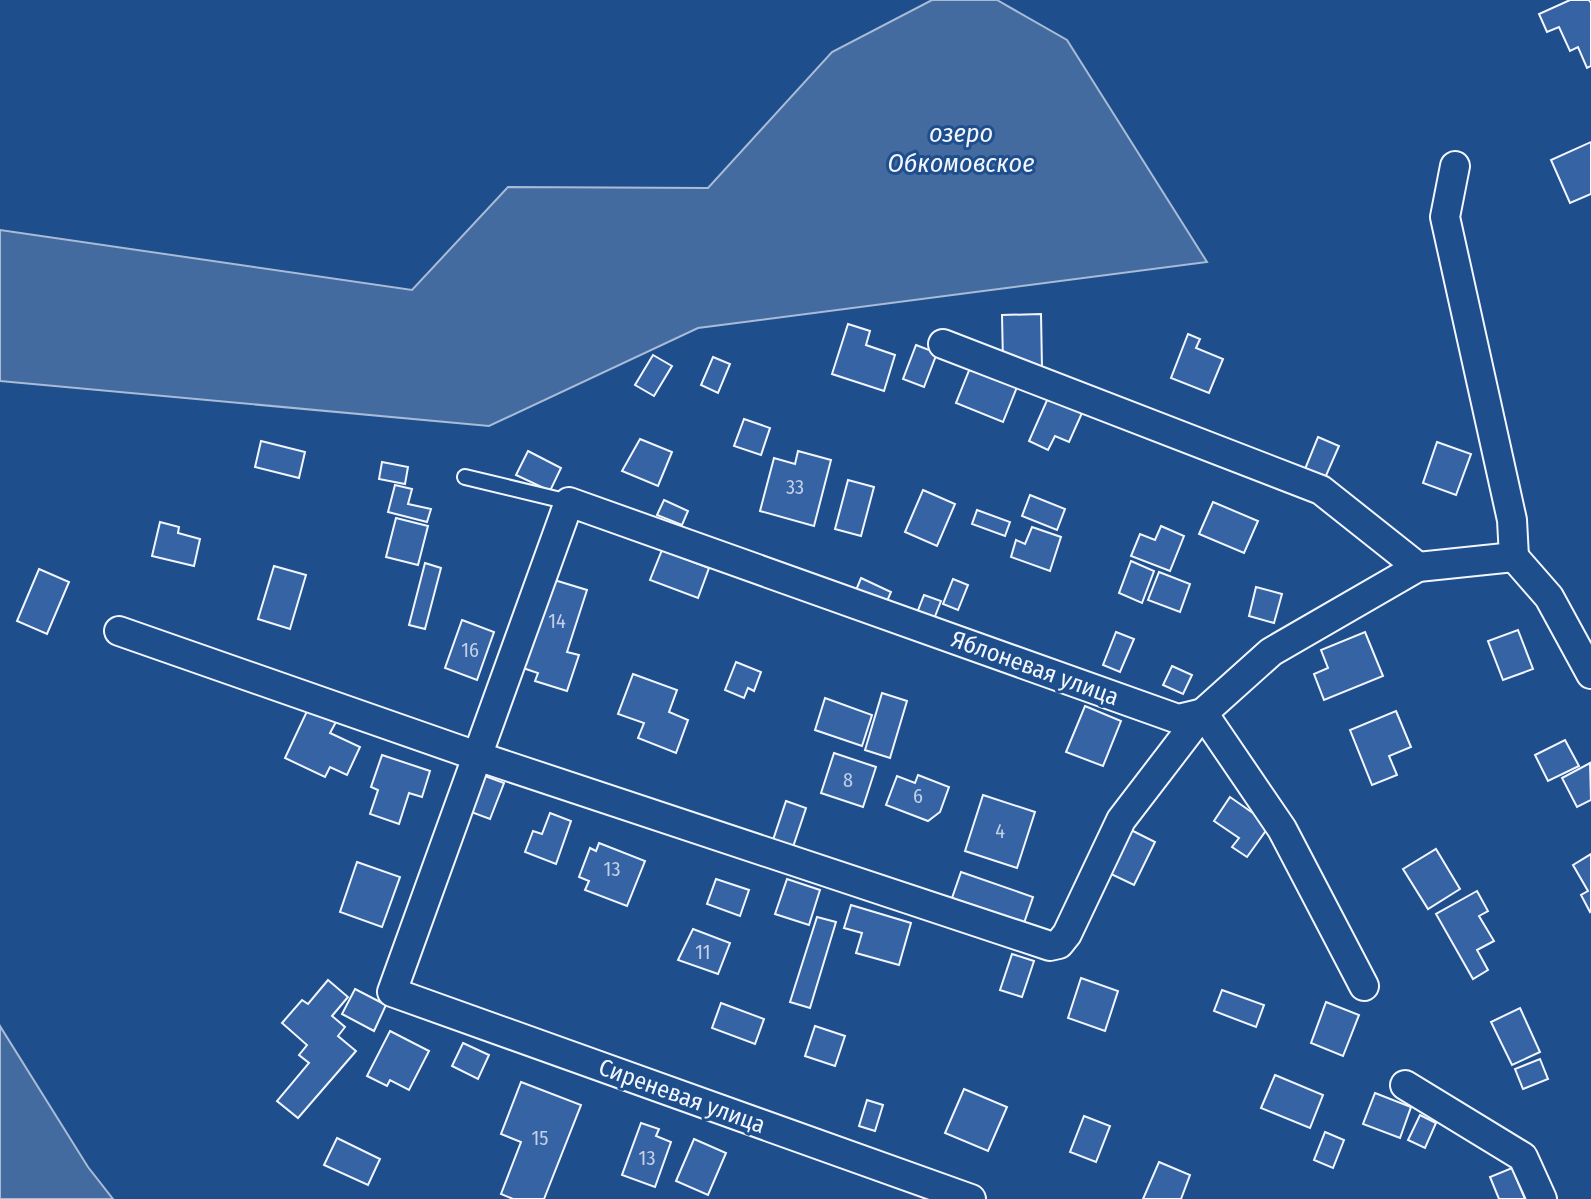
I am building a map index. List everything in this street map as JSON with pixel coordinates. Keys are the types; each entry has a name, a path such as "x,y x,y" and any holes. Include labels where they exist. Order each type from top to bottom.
{"street":[{"path":"1455,166 1445,217 1512,520 1514,557 1549,597 1591,674"},
{"path":"943,344 1321,490 1418,567"},
{"path":"477,756 569,502"},
{"name":"Яблоневая улица","path":"569,502 1178,719 1203,713"},
{"path":"119,631 477,756 1050,946 1059,944 1067,934 1121,820 1203,713 1271,652 1418,567 1514,557"},
{"path":"1203,713 1282,829 1364,986"},
{"name":"Сиреневая улица","path":"477,756 392,992 971,1199"},
{"path":"1405,1085 1523,1157 1542,1199"}],"lane":[{"path":"465,477 569,502"}],"water":[{"name":"озеро Обкомовское","path":"932,0 997,0 1067,40 1207,262 698,328 489,426 0,381 0,230 412,290 508,187 708,188 832,52"},
{"path":"0,1026 88,1167 113,1199 0,1199"}],"building":[{"path":"1570,0 1589,0 1591,3 1591,66 1587,68 1578,47 1570,51 1559,27 1547,32 1539,14"},
{"path":"1591,142 1591,194 1570,203 1551,160"},
{"path":"1041,314 1042,368 1003,363 1002,315"},
{"path":"848,324 870,331 866,345 895,355 884,391 832,374"},
{"path":"1188,334 1200,339 1196,348 1223,359 1209,393 1171,378"},
{"path":"916,345 937,353 924,387 903,379"},
{"path":"653,355 672,366 654,396 635,385"},
{"path":"713,357 730,364 718,393 701,385"},
{"path":"970,368 1017,387 1003,422 956,403"},
{"path":"1048,398 1082,413 1069,442 1055,436 1048,450 1029,441"},
{"path":"744,419 770,428 761,455 734,446"},
{"path":"1318,437 1339,446 1325,478 1305,469"},
{"path":"640,439 672,452 658,486 622,471"},
{"path":"261,441 305,452 299,478 255,467"},
{"path":"1437,442 1471,454 1456,495 1423,483"},
{"path":"528,451 561,468 550,491 516,475"},
{"path":"798,451 831,460 814,526 760,511 774,458 795,464"},
{"path":"382,462 408,467 405,484 379,479"},
{"path":"848,480 874,487 861,536 835,529"},
{"path":"395,485 412,489 408,504 431,509 427,522 388,512"},
{"path":"923,490 955,504 937,546 905,532"},
{"path":"1030,495 1065,509 1057,530 1022,516"},
{"path":"664,500 688,511 682,525 657,515"},
{"path":"1213,502 1258,521 1244,553 1199,534"},
{"path":"977,510 1010,522 1005,536 972,524"},
{"path":"396,518 428,526 418,565 386,557"},
{"path":"160,522 179,527 178,533 200,539 194,566 152,556"},
{"path":"1161,526 1184,536 1170,571 1131,556 1140,534 1155,540"},
{"path":"1032,527 1061,537 1050,571 1011,557 1016,540 1025,544"},
{"path":"662,550 709,568 698,598 650,580"},
{"path":"1131,561 1154,571 1142,603 1119,593"},
{"path":"425,563 441,568 425,629 409,625"},
{"path":"274,566 306,575 290,629 258,619"},
{"path":"39,569 69,582 47,634 17,621"},
{"path":"1159,572 1190,584 1180,612 1148,600"},
{"path":"861,578 891,592 884,608 854,595"},
{"path":"551,579 587,590 567,652 579,655 567,691 535,681 538,673 523,668"},
{"path":"953,579 968,585 958,610 943,604"},
{"path":"1256,587 1282,594 1274,623 1249,616"},
{"path":"924,595 941,601 932,624 915,618"},
{"path":"462,620 494,632 477,680 445,668"},
{"path":"1518,630 1533,669 1503,680 1488,641"},
{"path":"1116,632 1134,639 1120,672 1103,665"},
{"path":"1365,632 1383,676 1324,700 1314,674 1328,668 1321,650"},
{"path":"736,662 761,672 754,691 748,688 744,698 725,690"},
{"path":"1172,666 1192,675 1183,694 1163,685"},
{"path":"633,674 677,690 669,712 688,720 676,753 638,738 644,723 618,714"},
{"path":"882,693 907,701 890,758 865,750"},
{"path":"825,698 872,715 862,746 815,730"},
{"path":"1085,706 1121,721 1103,766 1066,752"},
{"path":"308,709 336,722 330,733 360,747 347,775 330,767 325,777 285,758"},
{"path":"1396,711 1411,747 1389,756 1397,775 1372,785 1350,730"},
{"path":"1565,740 1579,766 1548,781 1535,755"},
{"path":"834,753 876,767 863,807 821,793"},
{"path":"382,755 430,771 422,797 409,793 399,824 370,814 378,790 371,787"},
{"path":"1590,763 1591,800 1577,807 1562,778"},
{"path":"477,773 504,783 490,819 463,809"},
{"path":"918,775 949,787 940,812 928,821 886,805 897,776 915,783"},
{"path":"983,795 1035,812 1017,868 965,851"},
{"path":"1230,797 1270,825 1247,857 1232,847 1239,838 1214,821"},
{"path":"786,801 806,808 792,850 772,843"},
{"path":"550,813 571,821 556,864 525,852 533,831 542,834"},
{"path":"1131,830 1155,842 1134,885 1111,874"},
{"path":"599,843 645,861 627,906 585,890 589,881 579,877 590,848 596,851"},
{"path":"1436,849 1460,889 1428,909 1403,869"},
{"path":"1591,854 1590,912 1581,895 1588,891 1573,865"},
{"path":"357,862 400,877 382,927 340,912"},
{"path":"961,872 1033,897 1024,923 952,898"},
{"path":"716,879 749,890 740,916 707,904"},
{"path":"787,879 820,890 809,925 775,914"},
{"path":"1477,891 1488,911 1479,916 1494,941 1477,950 1488,970 1473,979 1436,914"},
{"path":"851,905 911,923 899,965 856,953 862,933 844,928"},
{"path":"817,917 836,922 810,1008 790,1002"},
{"path":"693,929 730,943 718,974 678,960"},
{"path":"1012,954 1034,961 1022,997 1000,990"},
{"path":"1081,978 1118,991 1105,1031 1068,1018"},
{"path":"328,980 348,997 332,1016 345,1027 338,1036 356,1051 298,1118 277,1101 309,1063 299,1055 307,1045 282,1023 302,1000 308,1004"},
{"path":"355,989 386,1005 374,1031 342,1014"},
{"path":"1222,990 1264,1005 1256,1027 1214,1011"},
{"path":"1326,1002 1359,1015 1343,1056 1311,1043"},
{"path":"721,1003 764,1019 755,1044 712,1028"},
{"path":"1520,1008 1540,1052 1512,1065 1491,1022"},
{"path":"815,1026 845,1036 835,1066 805,1056"},
{"path":"390,1031 429,1051 409,1090 390,1080 387,1086 367,1076"},
{"path":"463,1043 489,1055 478,1079 452,1066"},
{"path":"1540,1059 1548,1079 1523,1089 1515,1069"},
{"path":"1275,1075 1323,1095 1310,1128 1261,1108"},
{"path":"521,1082 581,1105 544,1199 513,1199 501,1194 521,1142 501,1134"},
{"path":"964,1089 1007,1107 988,1151 945,1133"},
{"path":"1375,1093 1411,1107 1400,1138 1363,1124"},
{"path":"867,1100 883,1105 875,1131 859,1126"},
{"path":"1420,1115 1436,1123 1425,1148 1408,1140"},
{"path":"1084,1116 1110,1126 1096,1162 1070,1152"},
{"path":"641,1123 659,1129 656,1136 671,1142 655,1187 622,1175"},
{"path":"1325,1132 1344,1140 1333,1168 1314,1160"},
{"path":"337,1138 380,1159 368,1185 324,1165"},
{"path":"694,1139 726,1153 708,1195 676,1181"},
{"path":"1159,1162 1190,1175 1181,1199 1143,1199"},
{"path":"1512,1168 1525,1199 1499,1199 1490,1177"}]}
